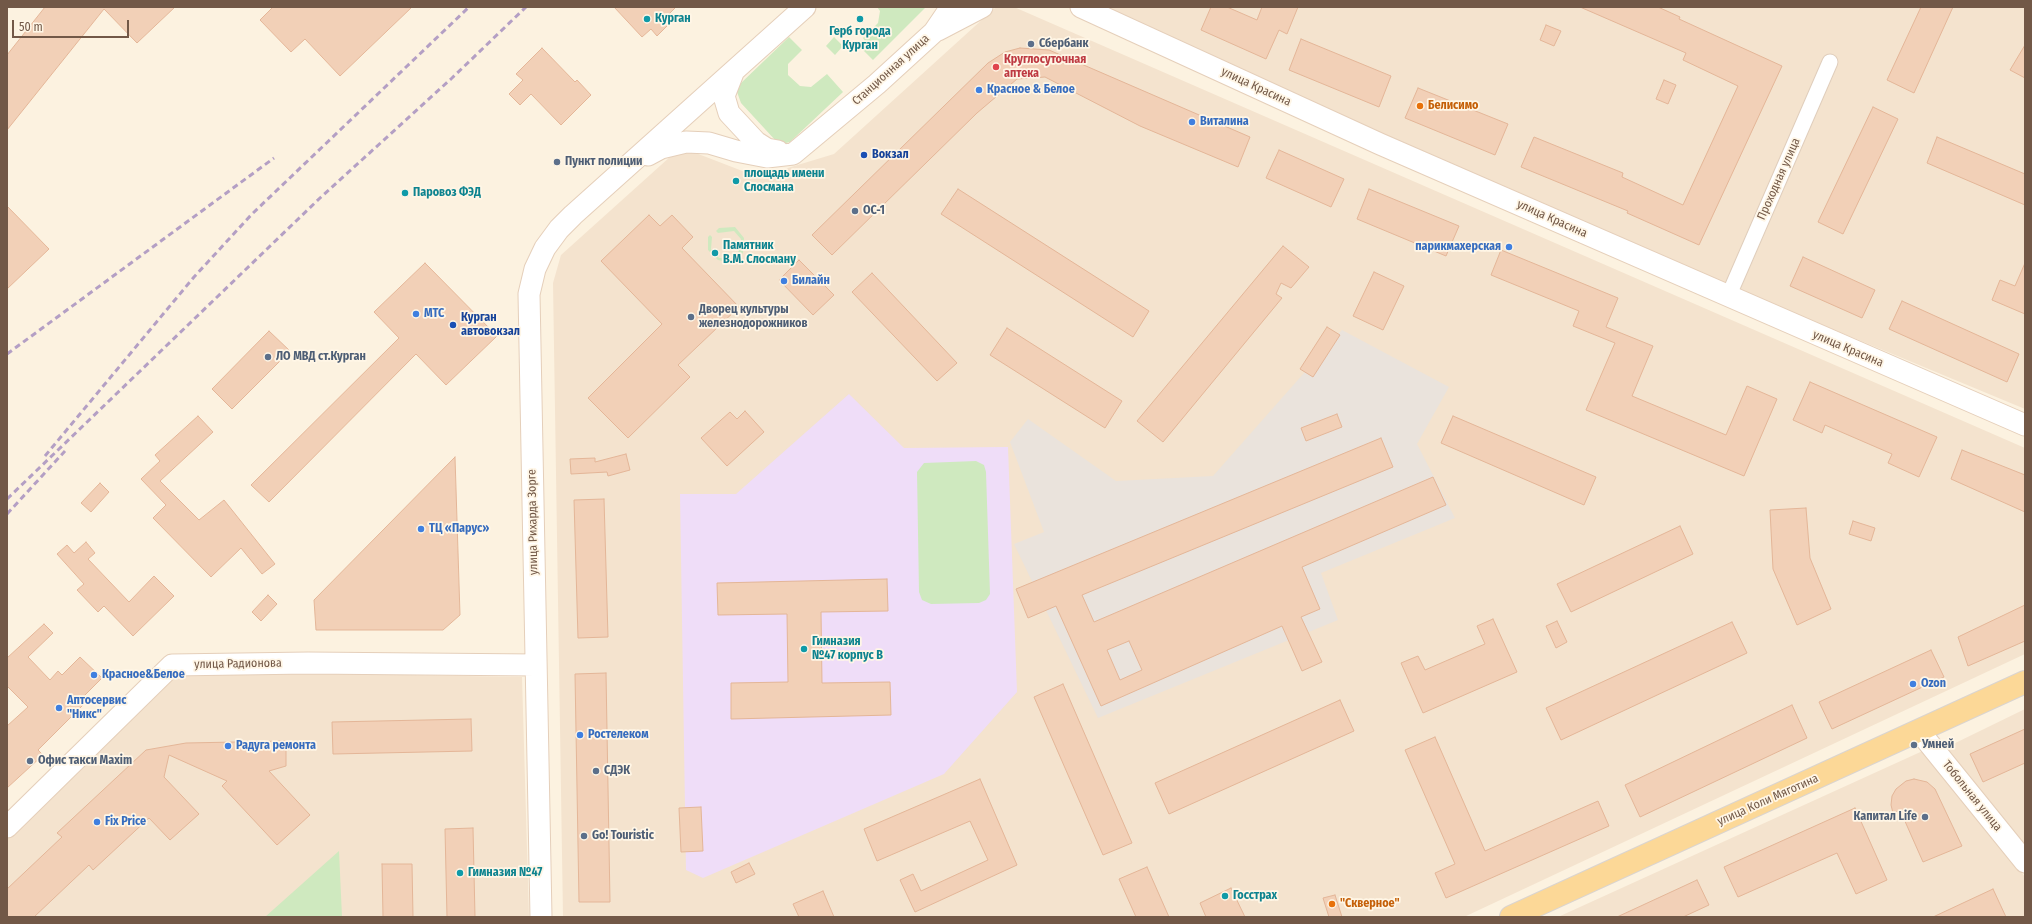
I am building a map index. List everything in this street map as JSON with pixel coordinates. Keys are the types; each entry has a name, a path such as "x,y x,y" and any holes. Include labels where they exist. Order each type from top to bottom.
{"main road":[{"path":"629,165 805,7"},
{"path":"934,32 941,7"},
{"name":"Станционная улица","path":"793,154 877,84 934,32 951,7"},
{"path":"934,32 982,7"},
{"name":"улица Красина","path":"1081,7 1380,144 1728,297 2025,425"},
{"path":"734,72 724,96 729,113 756,142 767,149 793,154"},
{"path":"629,165 661,148 686,142 709,143 736,151 767,157 793,154"},
{"name":"улица Рихарда Зорге","path":"541,917 529,294 535,269 545,248 559,229 629,165"},
{"name":"улица Радионова","path":"7,827 172,665 308,663 536,666"},
{"name":"улица Коли Мяготина","path":"1511,917 2025,682"},
{"name":"Тобольная улица","path":"1919,731 2025,862"}],"street":[{"name":"Проходная улица","path":"1728,297 1830,62"}],"shaded area":[{"path":"996,7 1014,7 2025,448 2025,654 1464,917 563,917 553,283 561,255 671,156 688,150 758,177 834,154"},
{"path":"1088,7 2025,7 2025,409 1625,243"},
{"path":"1342,330 1449,387 1417,444 1455,518 1321,573 1338,620 1098,718 1014,544 1044,532 1010,442 1028,419 1116,481 1213,476"},
{"path":"849,394 904,448 1008,447 1017,692 944,774 703,878 686,870 680,494 736,494"},
{"path":"179,671 522,677 529,917 7,917 7,839"},
{"path":"2025,709 2025,844 1943,749"},
{"path":"1927,749 2025,877 2025,917 1558,917"}],"green space":[{"path":"877,7 926,7 873,60 862,49 867,44 863,38 878,23 880,11"},
{"path":"789,37 802,50 788,64 788,75 800,86 811,87 827,74 843,92 790,142 782,144 776,141 741,103 737,92 741,83"},
{"path":"834,37 843,46 835,55 826,46"},
{"path":"735,227 744,238 743,253 740,255 738,254 741,239 734,231 718,233 716,231 719,228"},
{"path":"710,235 712,237 711,249 719,258 733,258 735,260 732,263 718,260 708,250 708,237"},
{"path":"976,461 984,465 986,472 990,594 986,600 979,603 931,604 922,600 919,592 917,472 924,463"},
{"path":"339,851 342,917 265,917"}],"building":[{"path":"45,7 175,7 137,43 104,9 7,130 7,55"},
{"path":"273,7 412,7 340,76 305,39 291,52 260,20"},
{"name":"Курган","path":"614,7 676,7 666,17 671,22 657,36 651,29 642,37"},
{"path":"1211,7 1227,7 1257,20 1262,7 1298,7 1287,34 1279,30 1266,59 1201,30"},
{"path":"1580,7 1658,7 1680,17 1679,19 1782,66 1699,245 1627,213 1628,211 1521,167 1534,137 1623,173 1622,177 1683,205 1738,86 1683,60 1686,53"},
{"path":"1921,7 1953,7 1914,93 1887,80"},
{"path":"1546,25 1561,31 1554,46 1540,40"},
{"path":"1301,39 1391,76 1379,107 1289,70"},
{"path":"2025,45 2025,78 2010,70"},
{"path":"542,48 575,82 577,80 591,95 561,125 531,94 520,105 509,94 523,80 516,74"},
{"path":"1020,48 1049,50 1250,137 1238,167 1140,126 1045,77 1017,79 977,113 832,255 812,235 988,63 1005,52"},
{"path":"1664,80 1676,85 1668,104 1656,99"},
{"path":"1418,88 1508,124 1495,155 1405,118"},
{"path":"1873,107 1898,119 1843,234 1818,222"},
{"path":"1937,137 2025,174 2025,205 1927,163"},
{"path":"1279,150 1344,179 1331,207 1266,178"},
{"path":"958,189 1149,311 1133,337 941,214"},
{"path":"1369,189 1459,226 1446,256 1357,219"},
{"path":"7,206 49,249 7,289"},
{"name":"Дворец культуры железнодорожников","path":"649,215 660,226 672,215 693,237 682,248 739,307 678,365 690,377 628,438 588,398 662,324 601,261"},
{"path":"1283,246 1309,267 1291,288 1281,283 1276,294 1282,298 1163,442 1137,421"},
{"path":"1501,250 1618,298 1606,327 1653,346 1632,396 1726,435 1747,386 1777,399 1744,476 1586,410 1615,343 1573,326 1579,311 1491,275"},
{"path":"1803,257 1875,290 1862,318 1790,286"},
{"path":"799,260 834,295 813,315 779,280"},
{"path":"425,263 497,336 446,385 416,354 269,502 251,485 399,338 374,312"},
{"path":"2025,263 2025,314 1992,300 2000,280 2015,286"},
{"path":"1374,272 1404,286 1383,330 1353,316"},
{"path":"872,273 957,363 937,381 852,292"},
{"path":"1902,301 2019,354 2007,382 1889,329"},
{"path":"1327,327 1340,335 1313,377 1300,369"},
{"path":"1007,328 1122,401 1105,428 990,355"},
{"name":"ЛО МВД ст.Курган","path":"269,331 290,351 232,409 212,389"},
{"path":"1810,382 1937,437 1919,477 1888,463 1892,454 1825,425 1822,433 1793,420"},
{"path":"745,411 764,432 727,466 701,438 730,412 737,419"},
{"path":"1337,414 1342,427 1306,441 1301,428"},
{"path":"198,416 213,432 160,481 199,520 224,500 275,564 262,574 241,548 211,577 153,518 166,505 141,479 160,461 155,455"},
{"path":"1453,416 1596,477 1584,505 1441,443"},
{"path":"1381,438 1393,467 1082,595 1094,622 1433,477 1446,505 1302,567 1320,609 1301,617 1322,662 1302,671 1282,626 1101,706 1056,606 1028,618 1016,589","holes":["1129,641 1142,670 1120,680 1107,650"]},
{"path":"1962,450 2025,475 2025,512 1951,479"},
{"path":"626,454 630,470 608,476 607,472 571,474 570,459 595,458 595,462"},
{"name":"ТЦ «Парус»","path":"455,457 460,615 443,630 316,630 314,600"},
{"path":"100,483 109,492 91,512 81,503"},
{"path":"604,499 608,637 578,638 574,500"},
{"path":"1806,508 1810,558 1831,609 1797,625 1773,569 1770,510"},
{"path":"1853,521 1875,528 1871,541 1849,534"},
{"path":"1680,526 1693,554 1571,612 1557,584"},
{"path":"86,542 95,553 88,559 129,602 154,576 174,596 133,636 104,606 98,612 77,590 84,584 57,554 67,545 74,553"},
{"name":"Гимназия №47 корпус В","path":"887,579 888,611 821,612 822,683 890,682 891,715 731,719 731,683 788,682 787,614 718,615 717,583"},
{"path":"268,595 277,604 261,621 252,612"},
{"path":"2025,605 2025,641 1968,666 1958,637"},
{"path":"1493,619 1517,672 1423,713 1401,663 1418,656 1425,670 1485,644 1477,626"},
{"path":"1557,621 1567,642 1556,648 1546,626"},
{"path":"1732,622 1747,653 1561,740 1546,708"},
{"path":"44,624 53,633 28,657 50,680 58,671 62,675 80,657 102,678 83,697 87,701 38,750 43,755 7,788 7,726 28,707 7,686 7,658"},
{"path":"1931,650 1944,677 1832,729 1819,702"},
{"path":"606,673 610,902 579,902 575,674"},
{"path":"1063,684 1132,843 1103,855 1034,697"},
{"path":"1340,700 1354,731 1169,814 1155,783"},
{"path":"1792,705 1807,738 1640,817 1625,785"},
{"path":"471,719 472,751 333,754 332,722"},
{"path":"2025,729 2025,763 1983,782 1970,754"},
{"path":"1435,737 1485,851 1598,801 1609,826 1446,898 1435,873 1455,864 1405,750"},
{"path":"286,741 286,766 269,771 310,815 277,845 222,786 227,781 169,755 164,777 199,814 170,840 149,818 93,870 89,865 34,917 7,917 7,889 62,837 57,833 146,750 186,743"},
{"path":"980,779 1017,865 915,912 900,880 913,874 921,891 988,860 970,821 877,861 864,829"},
{"path":"1914,779 1927,782 1935,789 1962,846 1923,862 1900,810 1893,813 1891,805 1892,796 1896,789 1906,781"},
{"path":"701,807 703,851 681,852 679,808"},
{"path":"1855,808 1887,880 1856,894 1837,853 1738,897 1724,867"},
{"name":"Гимназия №47","path":"473,828 475,917 447,917 445,829"},
{"path":"749,863 755,874 736,883 731,872"},
{"path":"382,864 412,864 413,917 383,917"},
{"path":"1147,867 1169,917 1136,917 1119,879"},
{"path":"1697,880 1709,905 1683,917 1617,917"},
{"name":"Госстрах","path":"1231,888 1245,917 1206,917 1200,903"},
{"path":"1993,889 2006,917 1933,917"},
{"path":"823,891 834,917 799,917 793,904"},
{"name":"\"Скверное\"","path":"1335,895 1342,917 1329,917 1323,898"}],"railway":[{"path":"45,456 194,277 252,214 469,7"},
{"path":"7,499 320,198 452,78 526,7"},
{"path":"7,354 274,158"},
{"path":"7,514 65,451"}],"place":[{"name":"Курган","path":"647,19"},
{"name":"Герб города Курган","path":"860,19"},
{"name":"Сбербанк","path":"1031,44"},
{"name":"Круглосуточная аптека","path":"996,67"},
{"name":"Красное & Белое","path":"979,90"},
{"name":"Белисимо","path":"1420,106"},
{"name":"Виталина","path":"1192,122"},
{"name":"Вокзал","path":"864,155"},
{"name":"Пункт полиции","path":"557,162"},
{"name":"площадь имени Слосмана","path":"736,181"},
{"name":"Паровоз ФЭД","path":"405,193"},
{"name":"ОС-1","path":"855,211"},
{"name":"парикмахерская","path":"1509,247"},
{"name":"Памятник В.М. Слосману","path":"715,253"},
{"name":"Билайн","path":"784,281"},
{"name":"МТС","path":"416,314"},
{"name":"Дворец культуры железнодорожников","path":"691,317"},
{"name":"Курган автовокзал","path":"453,325"},
{"name":"ЛО МВД ст.Курган","path":"268,357"},
{"name":"ТЦ «Парус»","path":"421,529"},
{"name":"Гимназия №47 корпус В","path":"804,649"},
{"name":"Красное&Белое","path":"94,675"},
{"name":"Ozon","path":"1913,684"},
{"name":"Аптосервис \"Никс\"","path":"59,708"},
{"name":"Ростелеком","path":"580,735"},
{"name":"Умней","path":"1914,745"},
{"name":"Радуга ремонта","path":"228,746"},
{"name":"Офис такси Maxim","path":"30,761"},
{"name":"СДЭК","path":"596,771"},
{"name":"Капитал Life","path":"1925,817"},
{"name":"Fix Price","path":"97,822"},
{"name":"Go! Touristic","path":"584,836"},
{"name":"Гимназия №47","path":"460,873"},
{"name":"Госстрах","path":"1225,896"},
{"name":"\"Скверное\"","path":"1332,904"}]}
